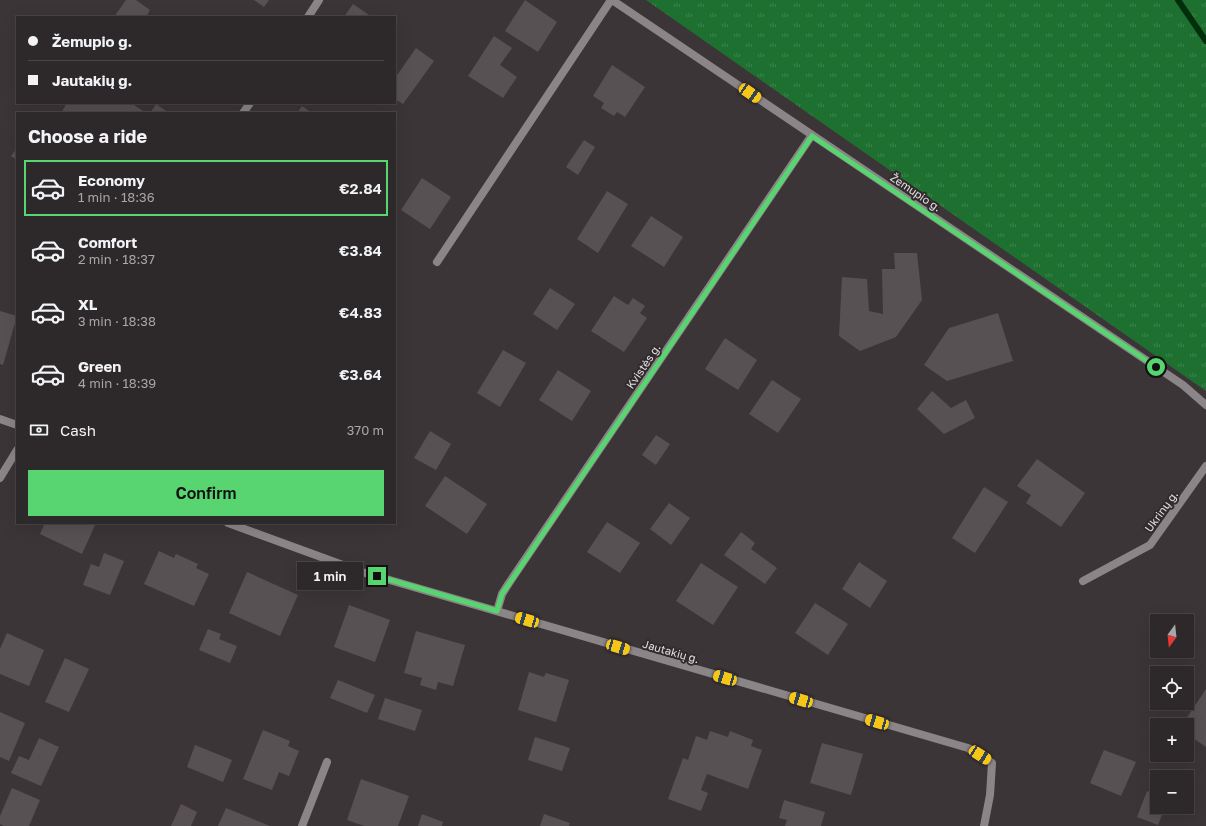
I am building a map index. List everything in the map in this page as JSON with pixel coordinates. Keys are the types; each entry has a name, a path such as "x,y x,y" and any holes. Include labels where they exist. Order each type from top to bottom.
{"street":[{"path":"309,16 319,0"},
{"path":"437,262 611,0"},
{"name":"Žemupio g.","path":"611,0 1183,385 1206,405"},
{"name":"Kvistės g.","path":"497,611 502,594 812,136"},
{"path":"0,419 16,425"},
{"path":"0,478 16,452"},
{"name":"Ukrinų g.","path":"1083,581 1150,545 1206,466"},
{"name":"Jautakių g.","path":"231,524 362,572 968,748 992,763 990,795 984,826"},
{"path":"302,826 327,762"}],"green space":[{"path":"646,0 1206,0 1206,391"}],"building":[{"path":"126,0 136,0 150,10 147,16 115,16"},
{"path":"254,0 269,0 264,7"},
{"path":"525,0 557,22 538,52 505,31"},
{"path":"353,4 371,16 345,16"},
{"path":"494,36 512,48 500,65 517,77 503,98 468,76"},
{"path":"416,48 434,61 403,104 396,100 396,77"},
{"path":"612,65 645,87 625,117 617,112 614,116 601,108 604,103 593,96"},
{"path":"66,104 132,104 144,112 62,112"},
{"path":"156,104 168,112 151,112"},
{"path":"302,106 311,112 298,112"},
{"path":"584,140 595,147 578,175 566,167"},
{"path":"16,149 16,159 11,156"},
{"path":"422,178 451,197 430,229 401,210"},
{"path":"607,191 628,204 598,253 577,239"},
{"path":"651,216 683,237 664,267 631,246"},
{"path":"894,253 917,253 922,300 896,337 860,351 839,336 842,277 867,279 869,311 883,314 882,269 895,269"},
{"path":"550,288 575,304 557,330 533,314"},
{"path":"614,296 628,305 633,298 645,306 640,313 647,318 624,352 591,331"},
{"path":"0,311 16,316 16,320 3,365 0,364"},
{"path":"998,313 1013,361 947,381 924,365 949,328"},
{"path":"725,338 757,360 738,390 705,369"},
{"path":"503,350 526,363 500,407 477,393"},
{"path":"558,370 591,391 572,421 539,400"},
{"path":"772,380 801,399 778,433 749,414"},
{"path":"932,391 951,408 966,400 975,418 944,434 917,409"},
{"path":"430,431 451,444 436,470 414,458"},
{"path":"656,435 670,444 656,465 642,455"},
{"path":"1037,459 1085,493 1061,527 1026,503 1031,495 1017,486"},
{"path":"445,476 487,504 467,534 425,506"},
{"path":"984,487 1008,502 975,553 952,538"},
{"path":"669,503 690,518 671,545 650,529"},
{"path":"607,522 640,543 620,573 587,552"},
{"path":"45,524 96,524 82,554 40,534"},
{"path":"741,532 755,543 751,549 777,568 765,584 724,555"},
{"path":"159,551 174,558 176,554 198,564 196,568 209,574 194,606 144,584"},
{"path":"104,553 124,561 110,595 83,585 91,564 99,567"},
{"path":"859,562 887,581 870,608 842,589"},
{"path":"701,563 738,587 713,625 676,601"},
{"path":"247,572 298,595 280,636 229,613"},
{"path":"815,603 848,624 828,655 795,633"},
{"path":"349,605 390,620 375,662 334,647"},
{"path":"208,629 221,634 219,639 237,646 230,663 199,650"},
{"path":"416,631 465,645 453,686 438,682 436,690 420,685 422,678 404,673"},
{"path":"7,633 44,650 29,686 0,674 0,649"},
{"path":"65,658 89,669 69,712 45,702"},
{"path":"529,672 544,677 546,673 569,680 556,722 518,710"},
{"path":"338,680 375,695 367,713 330,698"},
{"path":"1206,689 1206,747 1194,739 1194,718 1187,718 1192,710 1194,710 1194,707"},
{"path":"385,698 422,710 415,731 378,719"},
{"path":"0,712 25,723 9,761 0,757"},
{"path":"263,730 290,741 288,746 299,751 289,776 279,772 272,790 243,779"},
{"path":"710,731 728,737 730,731 753,740 751,746 762,750 748,789 707,774 701,790 708,793 701,811 668,799 683,758 688,760 696,736 707,740"},
{"path":"535,737 570,748 562,771 528,760"},
{"path":"39,738 59,747 41,786 11,773 19,756 29,760"},
{"path":"822,743 863,754 851,795 810,783"},
{"path":"195,745 232,760 223,782 187,767"},
{"path":"1104,750 1136,762 1121,796 1090,783"},
{"path":"361,779 409,796 398,826 364,826 347,820"},
{"path":"12,788 40,800 29,826 4,826 0,824 0,816"},
{"path":"1147,791 1150,792 1150,814 1162,814 1158,825 1137,817"},
{"path":"784,800 825,812 821,826 785,826 787,820 779,818"},
{"path":"181,804 197,812 191,826 171,826"},
{"path":"226,808 270,826 218,826"},
{"path":"422,814 443,822 442,826 418,826"},
{"path":"544,814 570,823 569,826 540,826"}],"waterway":[{"path":"1178,0 1206,41"}],"route":[{"path":"377,576 497,611 502,594 812,136 1156,367"}]}
